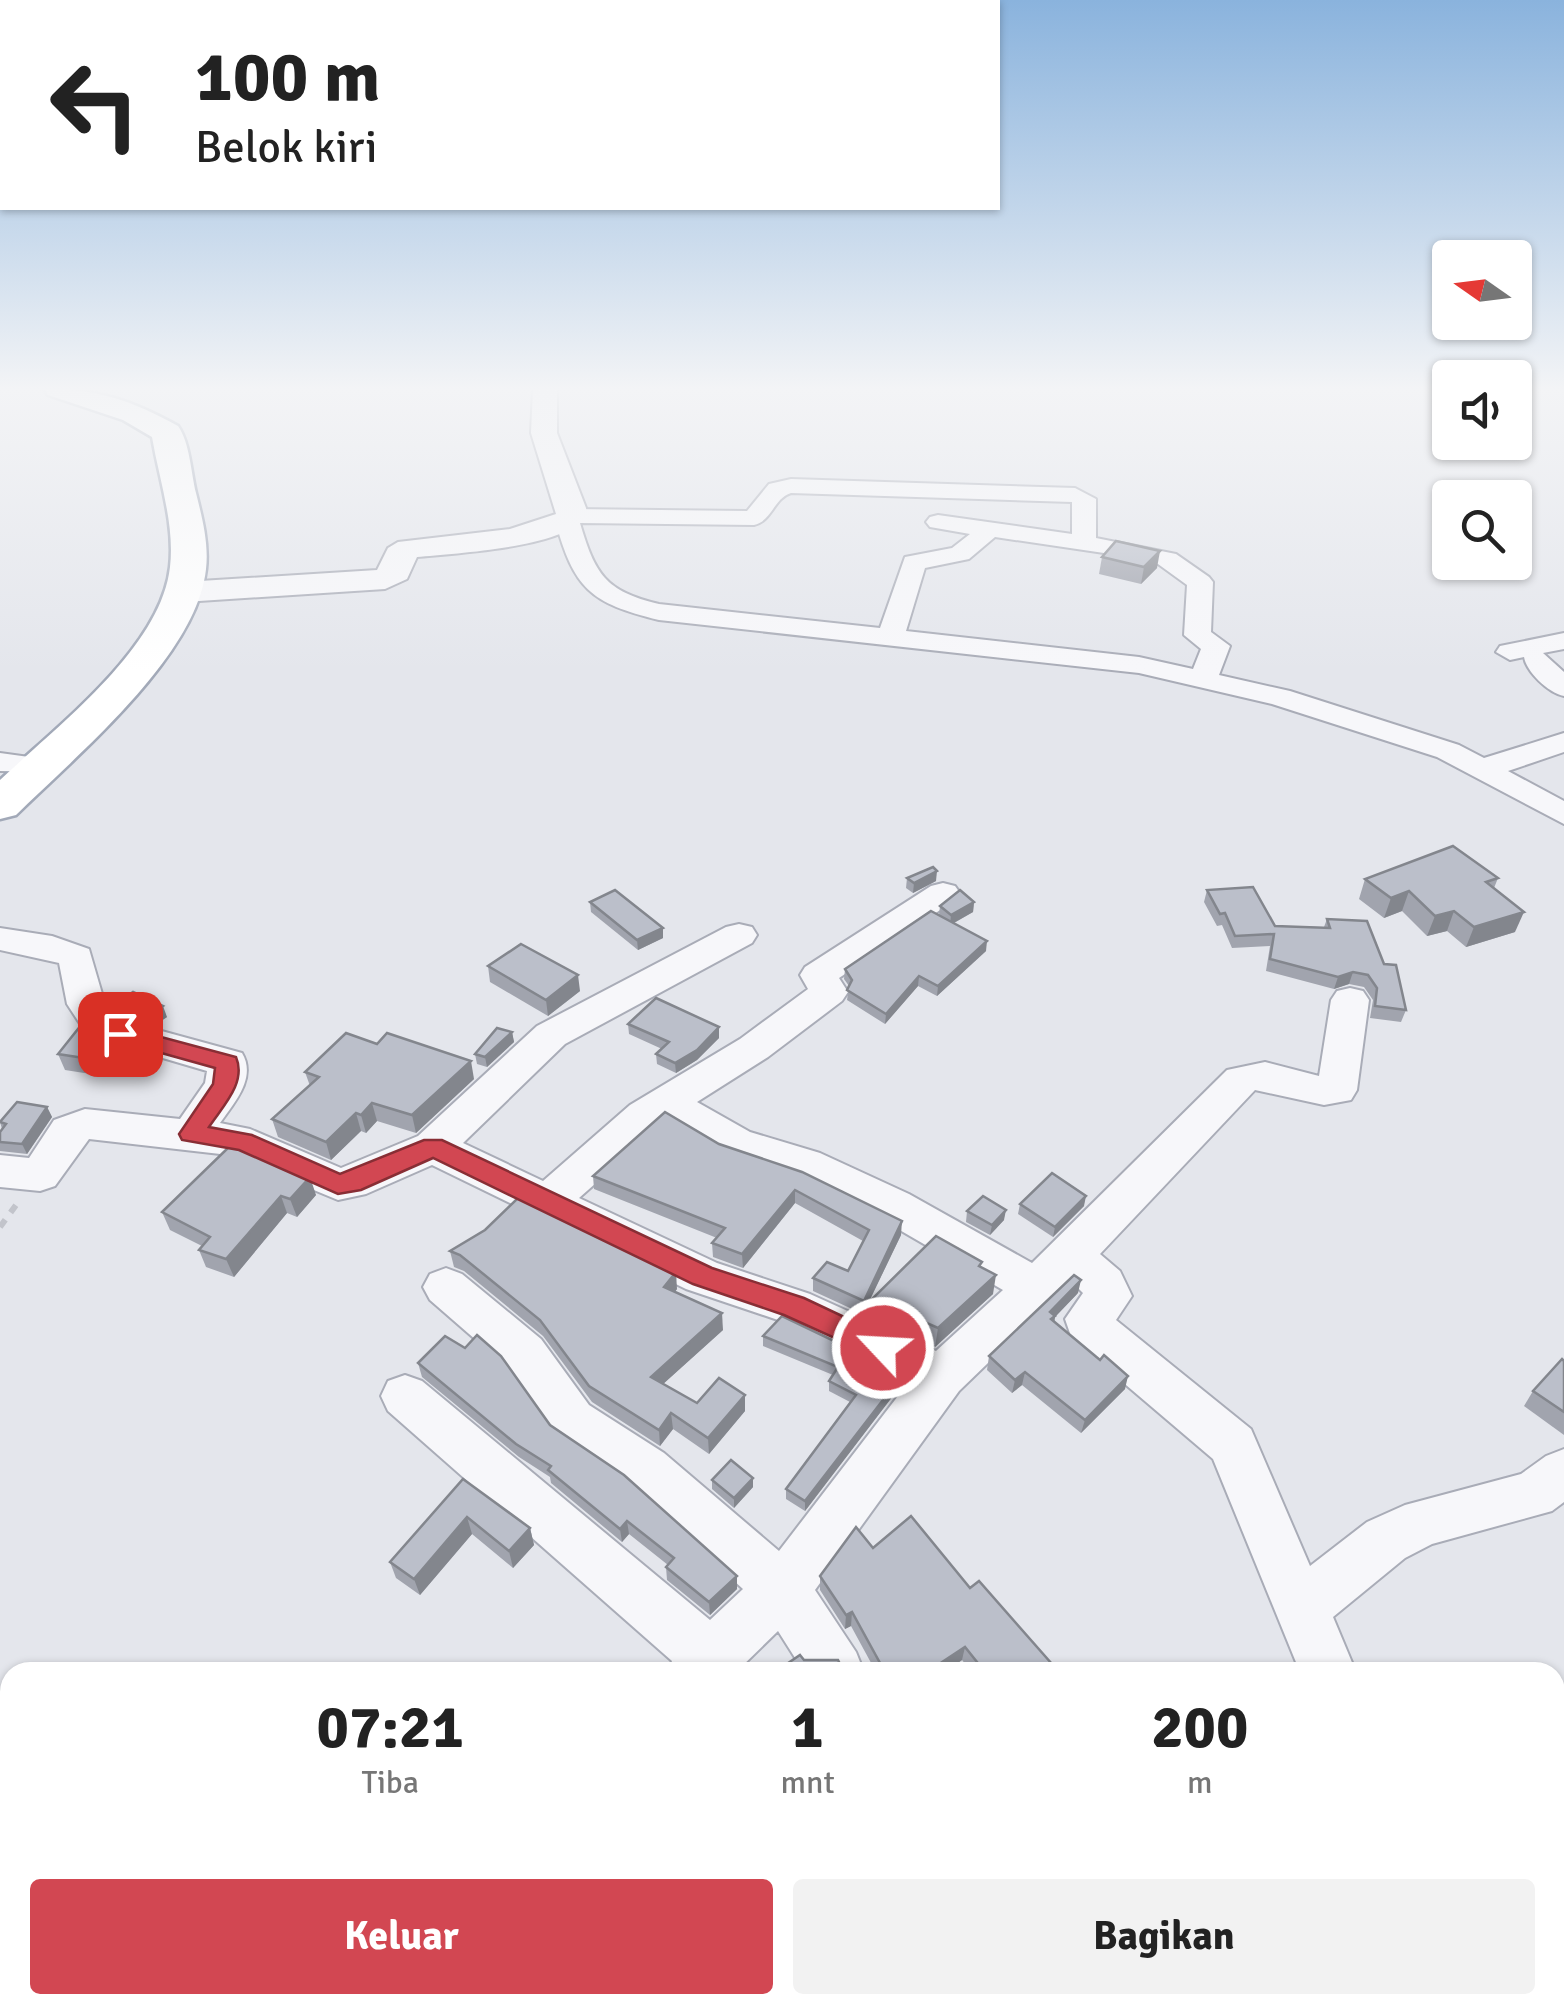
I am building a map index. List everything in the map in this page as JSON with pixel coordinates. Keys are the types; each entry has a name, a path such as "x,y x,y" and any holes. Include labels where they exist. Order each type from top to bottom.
{"main road":[{"path":"0,806 142,662 171,621 184,592 188,568 178,483"}],"street":[{"path":"559,483 581,571 597,589 628,605 660,612 1140,665 1280,697 1425,743 1483,769 1564,814"},
{"path":"184,592 385,579 396,572 402,552 514,538 569,518 754,518 776,490 791,486 1075,495 1085,499 1084,542"},
{"path":"938,522 1084,542 1168,559 1200,582 1197,635 1217,649 1204,680"},
{"path":"891,635 914,562 960,554 991,529"},
{"path":"1564,641 1523,656 1564,688"},
{"path":"1483,769 1564,742"},
{"path":"0,762 40,766"},
{"path":"548,1201 644,1115 754,1048 830,992 818,974 943,893"},
{"path":"0,1171 40,1175 69,1131 84,1124 244,1142 338,1184 352,1183 433,1147 551,1035 738,935"},
{"path":"0,940 52,948 76,957 84,1003 101,1028 228,1063 225,1085 191,1134"},
{"path":"707,1662 783,1590 942,1376 1054,1272 1241,1080 1265,1074 1315,1091 1337,1090 1350,1000"},
{"path":"666,1102 736,1143 805,1164 894,1206 1054,1272 1104,1284 1109,1296 1088,1319 1088,1325 1222,1432 1233,1445 1324,1662"},
{"path":"433,1147 702,1276 794,1306 942,1376"},
{"path":"446,1287 524,1354 572,1420 646,1469 783,1590 830,1662"},
{"path":"405,1396 701,1662"},
{"path":"1302,1609 1348,1567 1386,1540 1424,1522 1534,1494 1564,1472"}],"building":[{"path":"1116,541 1160,551 1144,567 1102,557"},
{"path":"1453,846 1498,878 1486,882 1524,912 1474,927 1454,911 1435,916 1409,891 1391,898 1365,879"},
{"path":"933,867 937,871 914,883 907,878"},
{"path":"1253,887 1275,926 1330,928 1327,919 1367,921 1384,964 1396,965 1406,1010 1375,1006 1377,988 1368,975 1353,972 1338,977 1270,959 1274,934 1235,936 1225,913 1220,914 1207,890"},
{"path":"615,890 663,928 637,940 590,902"},
{"path":"960,890 974,902 951,915 940,906"},
{"path":"931,911 987,941 938,986 919,976 886,1014 847,990 852,980 845,969"},
{"path":"521,944 578,975 546,1000 488,966"},
{"path":"133,992 163,1006 151,1015 115,1005"},
{"path":"656,998 719,1027 697,1050 675,1063 656,1054 669,1042 628,1024"},
{"path":"82,1024 144,1042 133,1056 96,1050 90,1059 58,1054"},
{"path":"497,1028 512,1032 485,1057 475,1054"},
{"path":"346,1033 377,1044 387,1033 471,1061 412,1115 372,1103 326,1142 272,1119 319,1077 305,1072"},
{"path":"17,1102 47,1107 22,1144 0,1142 0,1132 6,1124 0,1122"},
{"path":"665,1112 719,1144 802,1172 902,1221 864,1301 813,1278 827,1262 848,1271 869,1230 795,1190 742,1254 712,1243 725,1228 593,1176"},
{"path":"231,1145 310,1177 290,1199 281,1196 226,1259 199,1250 210,1237 162,1212"},
{"path":"1052,1173 1086,1196 1055,1227 1020,1204"},
{"path":"983,1196 1006,1210 992,1225 967,1211"},
{"path":"519,1197 676,1272 664,1287 722,1313 651,1377 697,1403 719,1378 745,1395 708,1438 671,1413 659,1430 589,1386 540,1320 450,1251 485,1230"},
{"path":"936,1236 982,1262 979,1266 996,1275 938,1328 872,1299"},
{"path":"1074,1275 1081,1280 1050,1312 1055,1316 1051,1319 1100,1360 1104,1355 1128,1376 1085,1420 1025,1372 1015,1380 989,1356"},
{"path":"782,1316 903,1374 805,1501 786,1489 856,1395 829,1381 838,1367 763,1336"},
{"path":"477,1335 501,1356 550,1425 624,1475 737,1576 709,1602 666,1567 674,1558 627,1521 620,1529 548,1470 551,1466 516,1444 418,1363 445,1336 465,1348"},
{"path":"1564,1361 1564,1412 1533,1391"},
{"path":"731,1460 753,1478 734,1498 712,1480"},
{"path":"463,1479 530,1528 509,1551 467,1517 414,1579 390,1562"},
{"path":"911,1516 970,1588 979,1581 1050,1662 977,1662 965,1647 942,1662 880,1662 852,1612 846,1615 820,1576 856,1527 873,1548"},
{"path":"800,1655 804,1660 839,1662 790,1662"}],"route":[{"path":"120,1034 228,1063 225,1085 191,1134 244,1142 326,1182 338,1184 352,1183 433,1147 702,1276 794,1306 883,1348"}]}
